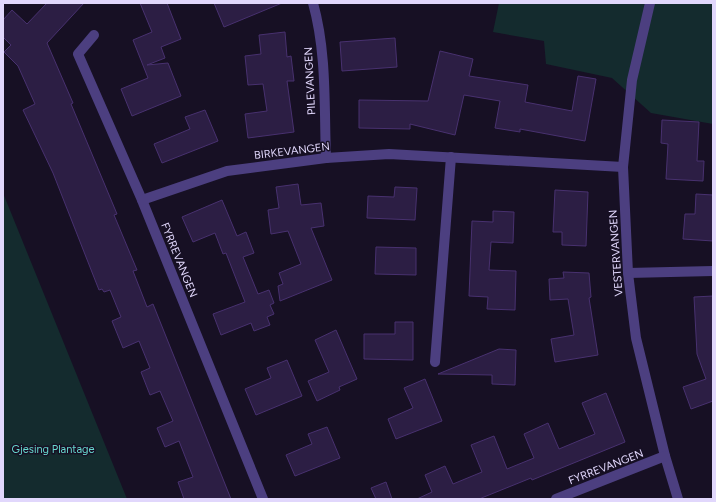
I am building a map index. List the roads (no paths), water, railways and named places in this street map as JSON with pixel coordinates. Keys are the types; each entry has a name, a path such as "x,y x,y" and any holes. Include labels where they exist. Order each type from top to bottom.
{"street":[{"name":"PILEVANGEN","path":"312,3 317,20 322,62 326,158"},
{"name":"VESTERVANGEN","path":"650,3 632,80 623,167 628,273 636,338 665,456 678,499"},
{"name":"FYRREVANGEN","path":"94,35 78,54 142,200 263,499"},
{"name":"BIRKEVANGEN","path":"142,200 227,171 326,158 389,154 623,167"},
{"path":"435,362 451,158"},
{"path":"628,273 713,271"},
{"name":"FYRREVANGEN","path":"556,499 665,456"}],"park label":[{"name":"Gjesing Plantage","path":"53,449"}]}
